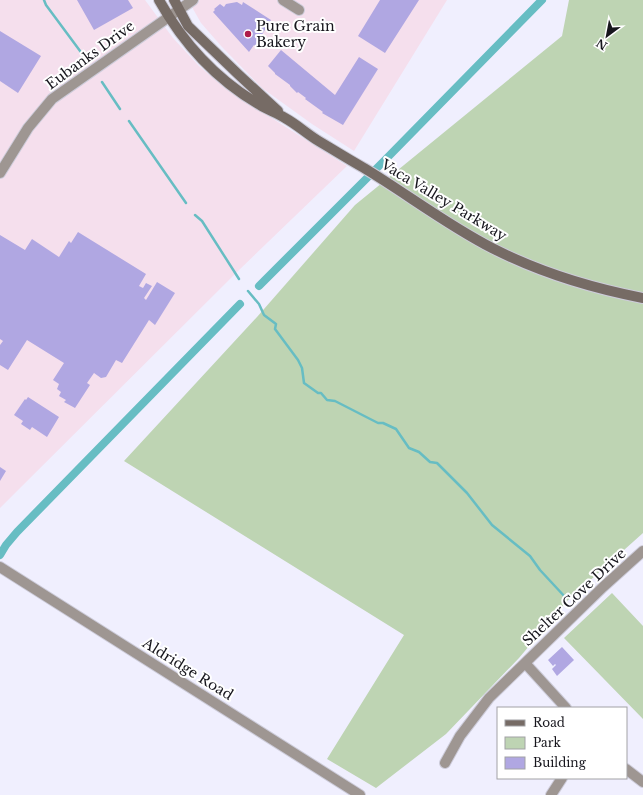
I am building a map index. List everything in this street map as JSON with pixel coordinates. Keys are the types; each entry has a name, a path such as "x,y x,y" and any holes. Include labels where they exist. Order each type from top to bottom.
{"street":[{"name":"Vaca Valley Parkway","path":"160,0 179,32 194,52 215,72 260,105 286,118"},
{"name":"Vaca Valley Parkway","path":"174,0 188,26 286,118 316,139 377,176 457,228 491,247 557,276 643,298"},
{"name":"Eubanks Drive","path":"0,173 28,128 52,99 193,0"},
{"path":"283,0 299,10"},
{"name":"Shelter Cove Drive","path":"445,763 460,736 489,698 603,587 641,558"},
{"name":"Aldridge Road","path":"0,567 360,795"},
{"path":"525,663 565,707"},
{"path":"627,770 643,782"},
{"path":"551,795 561,779"}],"shaded area":[{"path":"0,0 145,0 173,38 199,66 226,89 347,166 238,271 0,508"},
{"path":"188,0 447,0 354,151 312,124 262,88 201,23"}],"green space":[{"path":"569,0 643,0 643,533 567,601 519,658 446,734 376,788 327,759 404,635 124,461 257,317 355,205 562,36"},
{"path":"612,593 643,626 643,719 564,638"}],"building":[{"path":"77,0 128,0 133,8 94,30"},
{"path":"380,0 419,0 385,53 358,36"},
{"name":"Pure Grain Bakery","path":"237,2 242,5 243,2 271,20 255,46 254,45 249,52 213,12 215,10 214,9 220,4 224,7 226,4"},
{"path":"0,31 41,56 18,93 0,81"},
{"path":"281,50 335,95 359,57 378,69 343,125 322,113 323,112 298,92 297,93 290,85 275,74 268,66"},
{"path":"78,232 146,274 139,286 143,288 146,283 152,286 144,298 146,300 157,282 175,293 155,325 149,320 122,363 116,360 106,377 101,378 94,373 87,383 90,385 75,408 64,402 66,400 59,396 61,392 57,389 59,384 53,380 64,363 27,340 8,370 0,365 0,345 3,341 0,339 0,235 25,250 32,239 59,257 69,241 71,243"},
{"path":"28,397 59,417 47,437 32,427 30,430 21,424 23,421 14,415"},
{"path":"0,467 6,471 0,481"},
{"path":"562,647 574,660 557,676 552,669 556,665 555,664 553,666 548,660"}],"waterway":[{"path":"44,0 46,5 86,59"},
{"path":"259,286 542,0"},
{"path":"102,82 120,109"},
{"path":"129,121 186,203"},
{"path":"195,215 202,221 239,279"},
{"path":"248,291 259,304 264,315 276,324 275,329 298,360 302,368 304,383 318,393 321,393 327,400 335,401 378,423 383,423 396,429 409,448 419,452 430,462 437,463 467,493 492,525 530,556 540,570 566,598"},
{"path":"0,555 17,532 240,304"}],"place":[{"name":"Pure Grain Bakery","path":"248,34"}]}
